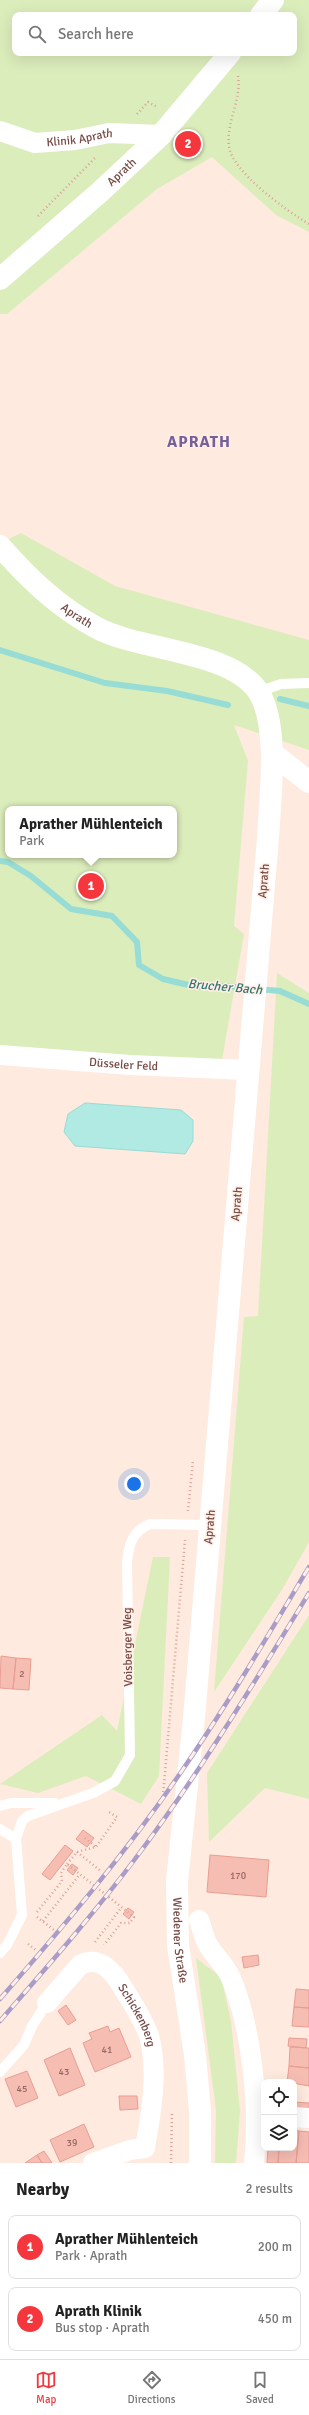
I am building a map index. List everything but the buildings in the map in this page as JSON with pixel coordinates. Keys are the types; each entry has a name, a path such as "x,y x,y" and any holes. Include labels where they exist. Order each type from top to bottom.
{"main road":[{"path":"263,12 273,0"},
{"name":"Aprath","path":"0,279 100,192 161,134 227,56"},
{"name":"Aprath","path":"0,546 28,578 64,608 97,628 132,642 212,661 233,670 247,679 258,692 267,714 272,753 268,838 194,1718"},
{"path":"272,753 309,782"},
{"name":"Wiedener Straße","path":"194,1718 180,1844 176,1911 181,1970 195,2054 200,2111 200,2163"}],"street":[{"name":"Klinik Aprath","path":"0,131 35,143 75,140 109,133 161,134"},
{"name":"Düsseler Feld","path":"0,1055 130,1065 248,1070"},
{"name":"Wiedener Straße","path":"200,1920 206,1943 229,1973 239,1998 248,2039 260,2113 254,2163"},
{"name":"Schickenberg","path":"47,2003 80,1965 87,1962 96,1962 107,1967 115,1976 136,2008 149,2037 154,2086 145,2156 130,2150 93,2163"},
{"path":"297,2116 309,2118"}],"lane":[{"path":"258,692 281,684 309,683"},
{"name":"Voisberger Weg","path":"0,1952 7,1945 22,1915 16,1839 22,1821 28,1816 93,1793 115,1781 130,1755 127,1562 132,1538 142,1528 150,1524 210,1524"},
{"name":"Voisberger Weg","path":"0,1806 11,1804 64,1803"},
{"path":"0,1829 16,1839"},
{"path":"0,2072 24,2046 32,2026 47,2003"}],"path":[{"path":"238,74 240,85 232,115 228,146 240,166 262,190 285,210 309,224"},
{"path":"36,218 97,156"},
{"path":"54,1930 36,1914 62,1881 61,1873 77,1852 96,1847 117,1818 109,1812"},
{"path":"85,1838 96,1847"},
{"path":"77,1852 102,1872"},
{"path":"67,1864 134,1918 130,1923 121,1923 99,1952"},
{"path":"43,1921 80,1874"},
{"path":"90,1947 122,1908"},
{"path":"28,1944 37,1951"}],"green space":[{"path":"0,0 309,0 309,232 276,215 212,157 157,189 7,314 0,314"},
{"path":"21,533 115,586 309,640 309,750 234,725 248,761 234,926 244,934 222,1060 0,1050 0,543"},
{"path":"277,973 309,993 309,1542 283,1588 214,1692 244,1317 258,1316"},
{"path":"153,1557 170,1557 159,1776 141,1804 86,1776 38,1793 0,1784 102,1715 117,1731"},
{"path":"309,1615 309,1799 265,1788 209,1842 207,1773"},
{"path":"196,1958 221,1977 231,2021 240,2111 236,2163 215,2163 216,2110"}],"water":[{"path":"85,1103 181,1110 193,1120 193,1141 185,1154 75,1146 64,1132 68,1114"}],"waterway":[{"path":"0,650 105,683 167,691 228,705"},
{"path":"280,699 309,706"},
{"name":"Brucher Bach","path":"0,861 8,862 31,876 71,909 112,916 137,942 139,965 163,979 197,987 224,986 280,991 309,1004"}],"railway":[{"path":"0,1999 93,1890 158,1804 230,1698 309,1567"},
{"path":"0,2021 103,1900 159,1827 204,1761 268,1661 309,1593"}],"place":[{"name":"Aprath Klinik","path":"188,144"},
{"name":"Aprather Mühlenteich","path":"91,886"}],"district":[{"name":"APRATH","path":"199,442"}]}
